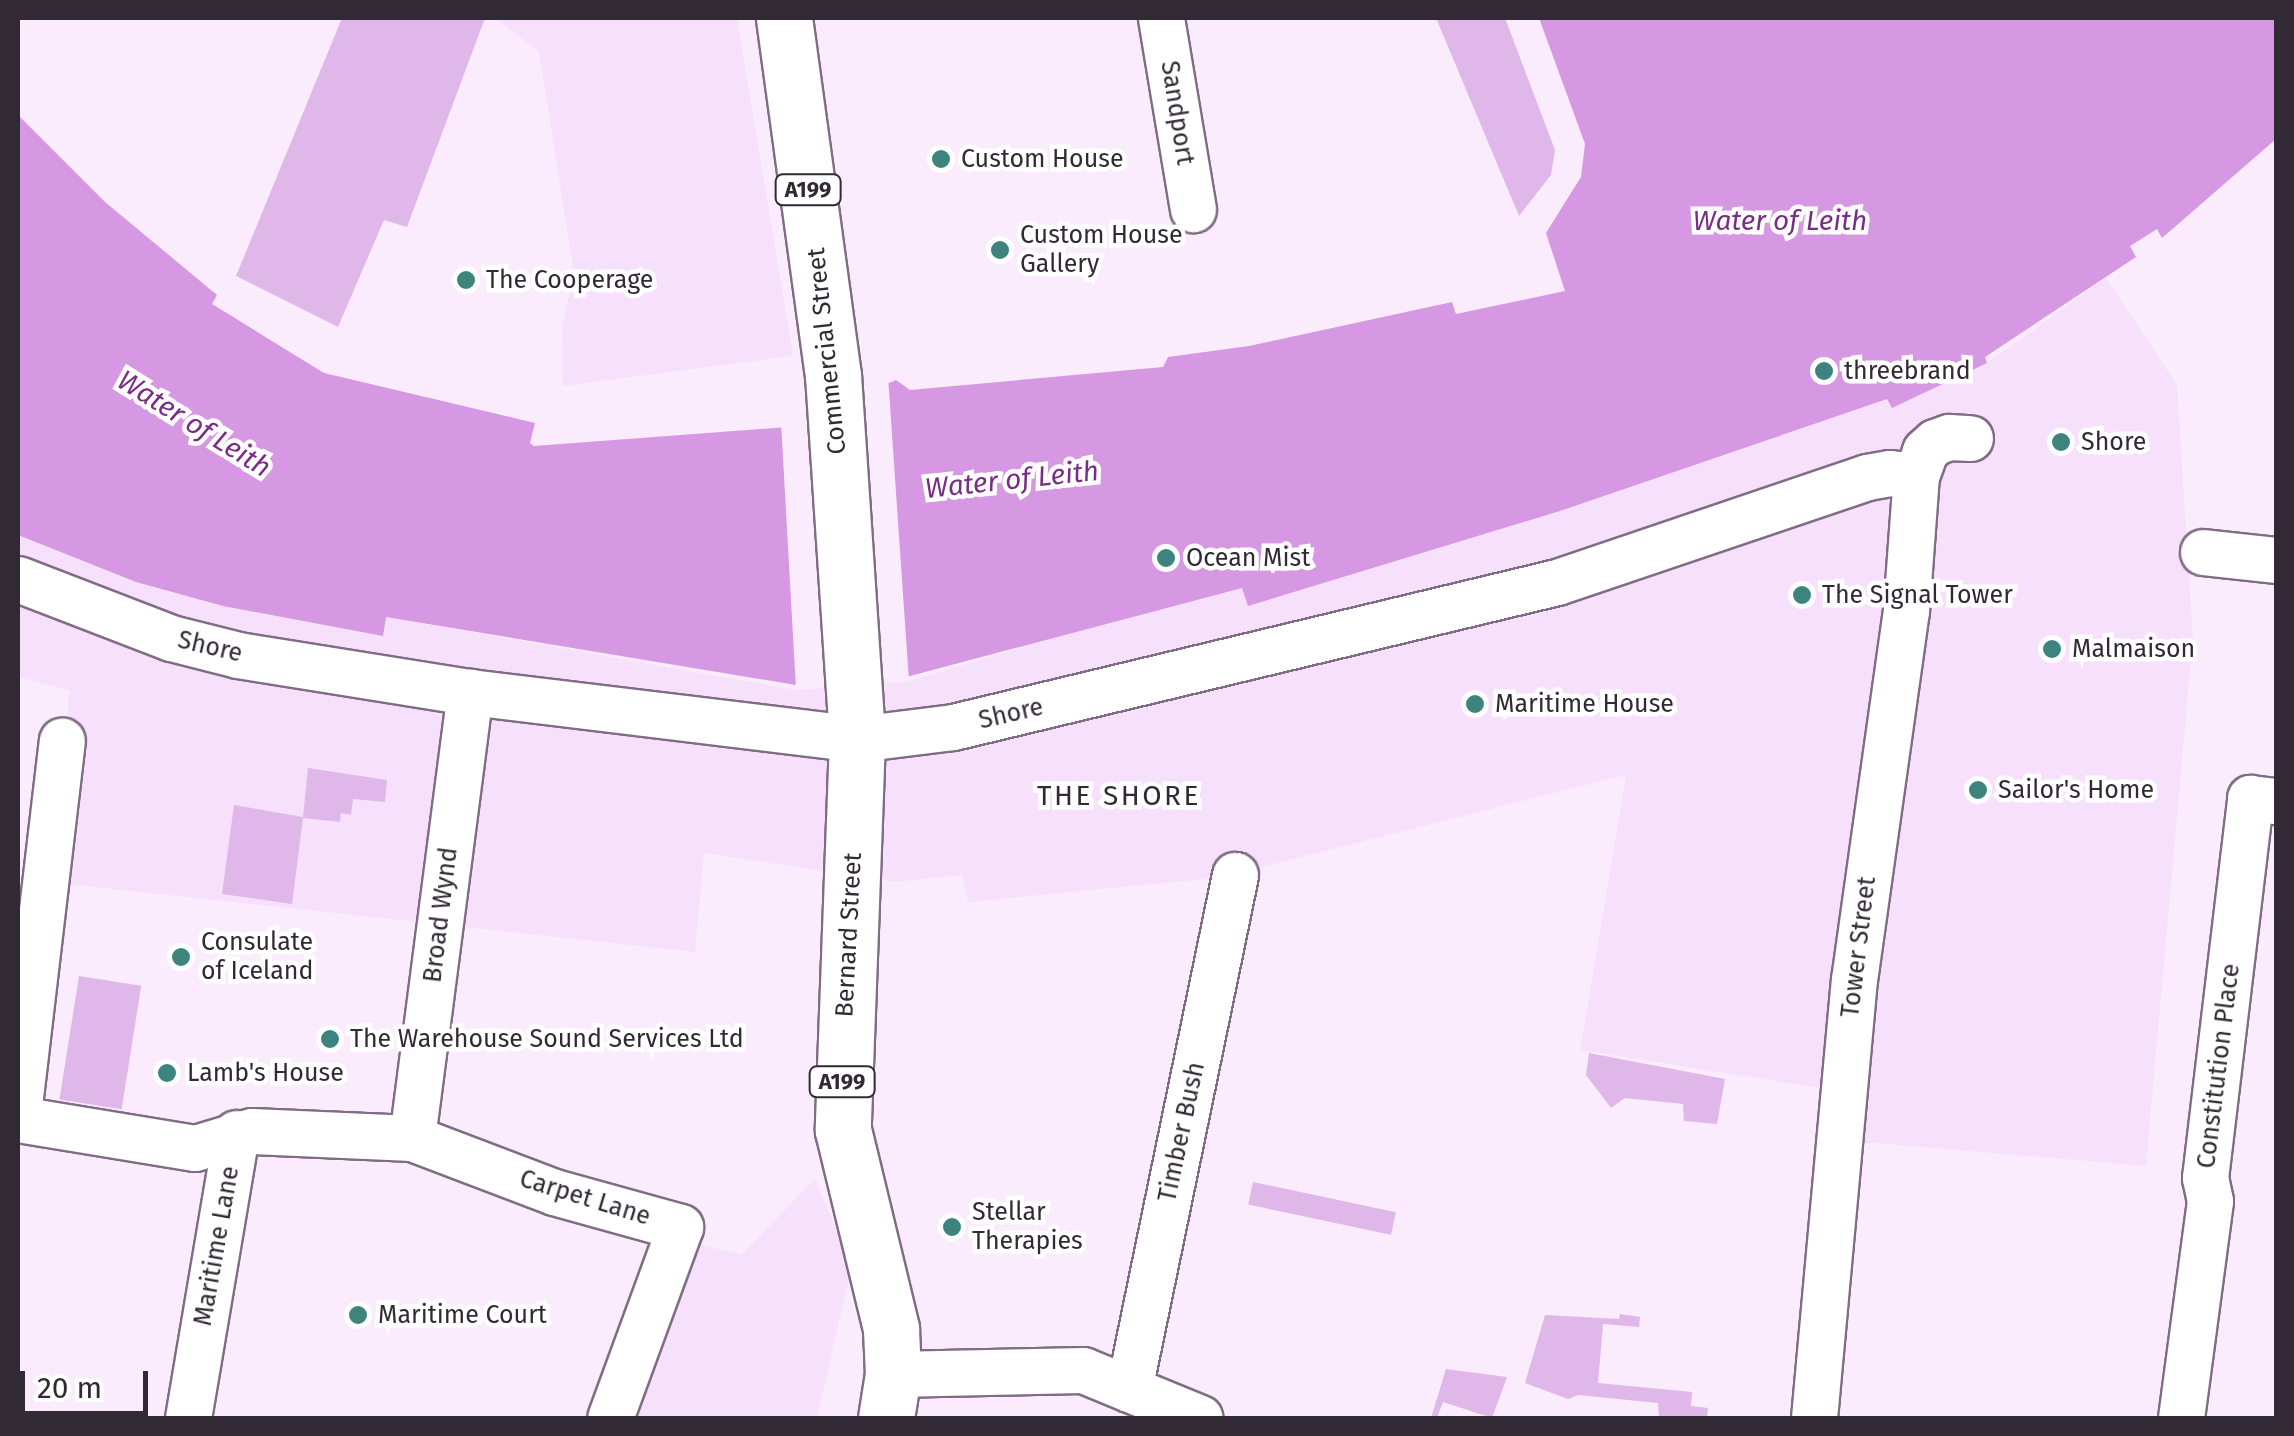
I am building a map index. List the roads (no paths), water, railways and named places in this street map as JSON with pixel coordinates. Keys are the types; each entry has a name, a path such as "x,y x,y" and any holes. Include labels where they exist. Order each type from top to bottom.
{"main road":[{"name":"Commercial Street","path":"784,18 833,376 855,685"},
{"name":"Bernard Street","path":"855,685 858,739 843,1130 890,1329 889,1396"}],"street":[{"name":"Sandport","path":"1161,18 1193,209"},
{"path":"1916,476 1925,451 1935,442 1949,437 1970,438"},
{"name":"Shore","path":"18,579 204,647 470,692 858,739 953,727 1557,582 1867,477 1916,476"},
{"name":"Tower Street","path":"1814,1418 1854,980 1906,611 1916,476"},
{"path":"2203,552 2276,560"},
{"name":"Broad Wynd","path":"412,1138 470,692"},
{"path":"62,741 18,1116 194,1148 236,1133 412,1138"},
{"name":"Constitution Place","path":"2181,1418 2210,1201 2205,1178 2258,906 2250,798 2276,801"},
{"name":"Timber Bush","path":"1130,1390 1235,875"},
{"name":"Maritime Lane","path":"188,1418 236,1133"},
{"name":"Carpet Lane","path":"412,1138 554,1192 680,1227 610,1418"},
{"path":"889,1396 1083,1370 1200,1418"}],"water":[{"name":"Water of Leith","path":"1539,18 2276,18 2276,139 2162,238 2157,229 2130,246 2136,257 1985,357 1987,363 1892,408 1887,399 1560,511 1248,606 1242,588 910,676 796,685 386,617 383,636 223,606 136,582 18,535 18,115 105,202 217,295 212,304 324,373 535,423 530,443 534,446 787,427 896,380 910,390 1163,367 1168,357 1249,346 1452,302 1456,314 1565,291 1546,233 1581,177 1585,144"}],"place":[{"name":"Custom House","path":"941,159"},
{"name":"Custom House Gallery","path":"1000,250"},
{"name":"The Cooperage","path":"466,280"},
{"name":"threebrand","path":"1824,371"},
{"name":"Shore","path":"2061,442"},
{"name":"Ocean Mist","path":"1166,558"},
{"name":"The Signal Tower","path":"1802,595"},
{"name":"Malmaison","path":"2052,649"},
{"name":"Maritime House","path":"1475,704"},
{"name":"Sailor's Home","path":"1978,790"},
{"name":"Consulate of Iceland","path":"181,957"},
{"name":"The Warehouse Sound Services Ltd","path":"330,1039"},
{"name":"Lamb's House","path":"167,1073"},
{"name":"Stellar Therapies","path":"952,1227"},
{"name":"Maritime Court","path":"358,1315"}],"district":[{"name":"THE SHORE","path":"1119,796"}]}
